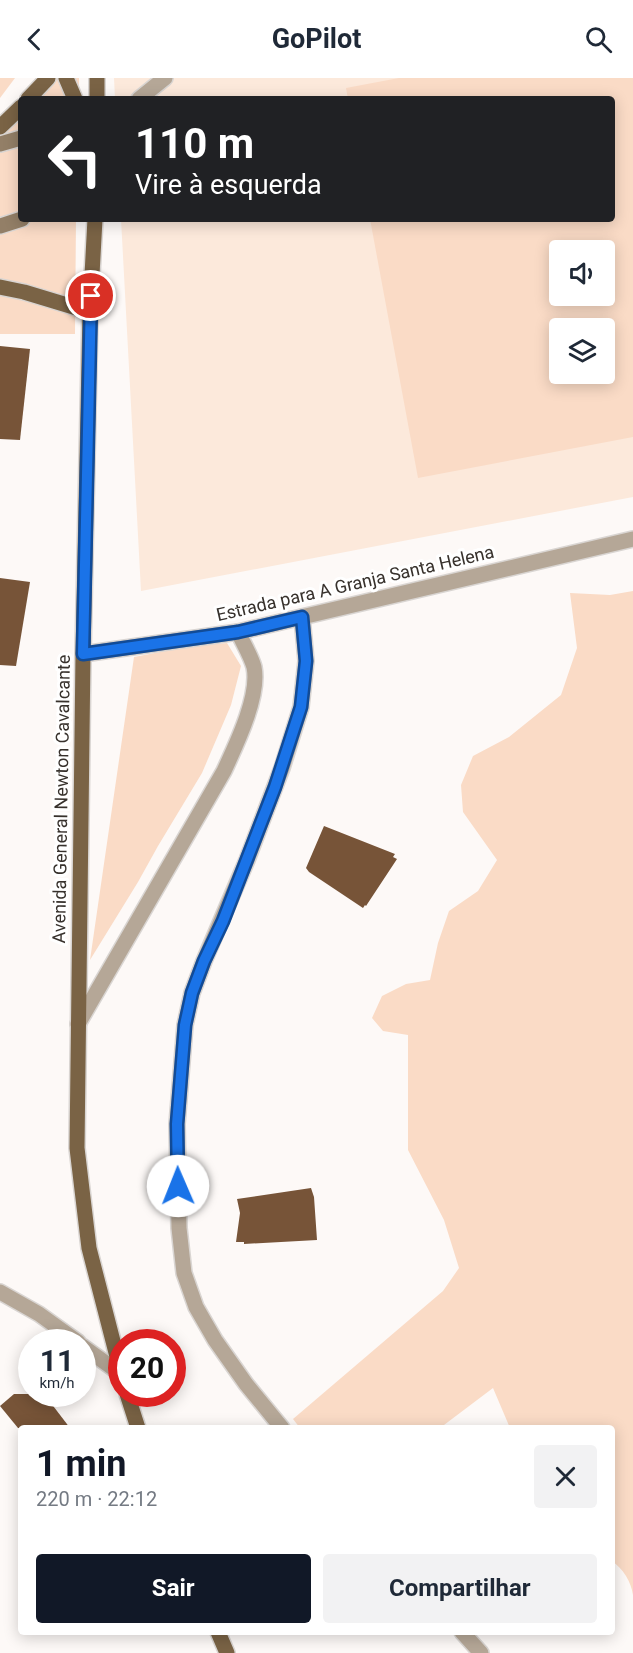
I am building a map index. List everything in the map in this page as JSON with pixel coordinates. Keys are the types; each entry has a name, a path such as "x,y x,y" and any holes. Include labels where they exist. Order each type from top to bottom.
{"main road":[{"path":"31,96 48,78"},
{"path":"66,78 74,96"},
{"path":"97,78 97,96"},
{"path":"0,127 18,110"},
{"name":"Avenida General Newton Cavalcante","path":"95,222 90,312 83,654 77,1148 89,1248 109,1329"},
{"path":"0,287 24,291 90,312"},
{"path":"131,1407 137,1425"},
{"path":"219,1635 227,1653"}],"street":[{"path":"144,96 165,78"},
{"path":"0,144 18,139"},
{"path":"0,226 18,220"},
{"name":"Estrada para A Granja Santa Helena","path":"83,654 238,632 633,538"},
{"path":"280,1425 246,1384 215,1340 196,1307 184,1273 179,1228 177,1124 185,1025 192,993 279,778 301,707 306,661 302,617"},
{"path":"78,1024 224,771 243,729 253,696 254,667 238,632"},
{"path":"0,1292 60,1329"},
{"path":"465,1635 481,1653"}],"shaded area":[{"path":"0,78 15,78 0,98"},
{"path":"45,78 79,78 79,96 28,96"},
{"path":"114,78 633,78 633,497 141,591 121,222 615,222 615,96 115,96"},
{"path":"399,78 633,78 633,437 418,478 371,222 615,222 615,96 347,96 346,88"},
{"path":"18,107 18,222 76,222 75,334 0,334 0,127"},
{"path":"633,591 633,1595 626,1576 615,1564 615,1425 509,1425 493,1388 444,1425 298,1425 293,1419 443,1291 459,1268 444,1220 408,1150 408,1035 383,1031 372,1018 382,996 406,984 430,980 438,943 449,911 478,891 497,860 463,812 461,785 473,756 509,737 561,695 577,648 570,593 610,595"},
{"path":"227,643 241,666 231,705 202,773 90,960 134,657 191,646"}],"building":[{"path":"0,346 30,349 20,440 0,439"},
{"path":"0,578 30,582 16,666 0,665"},
{"path":"324,826 395,854 393,857 397,859 363,908 306,868"},
{"path":"311,1188 314,1197 317,1240 244,1244 244,1242 236,1242 240,1213 237,1199"},
{"path":"14,1394 18,1394 18,1407 54,1407 68,1425 18,1425 18,1428 0,1406"}],"route":[{"path":"91,296 83,654 238,632 302,617 306,661 301,707 282,768 247,861 192,993 185,1025 177,1124 178,1186"}]}
